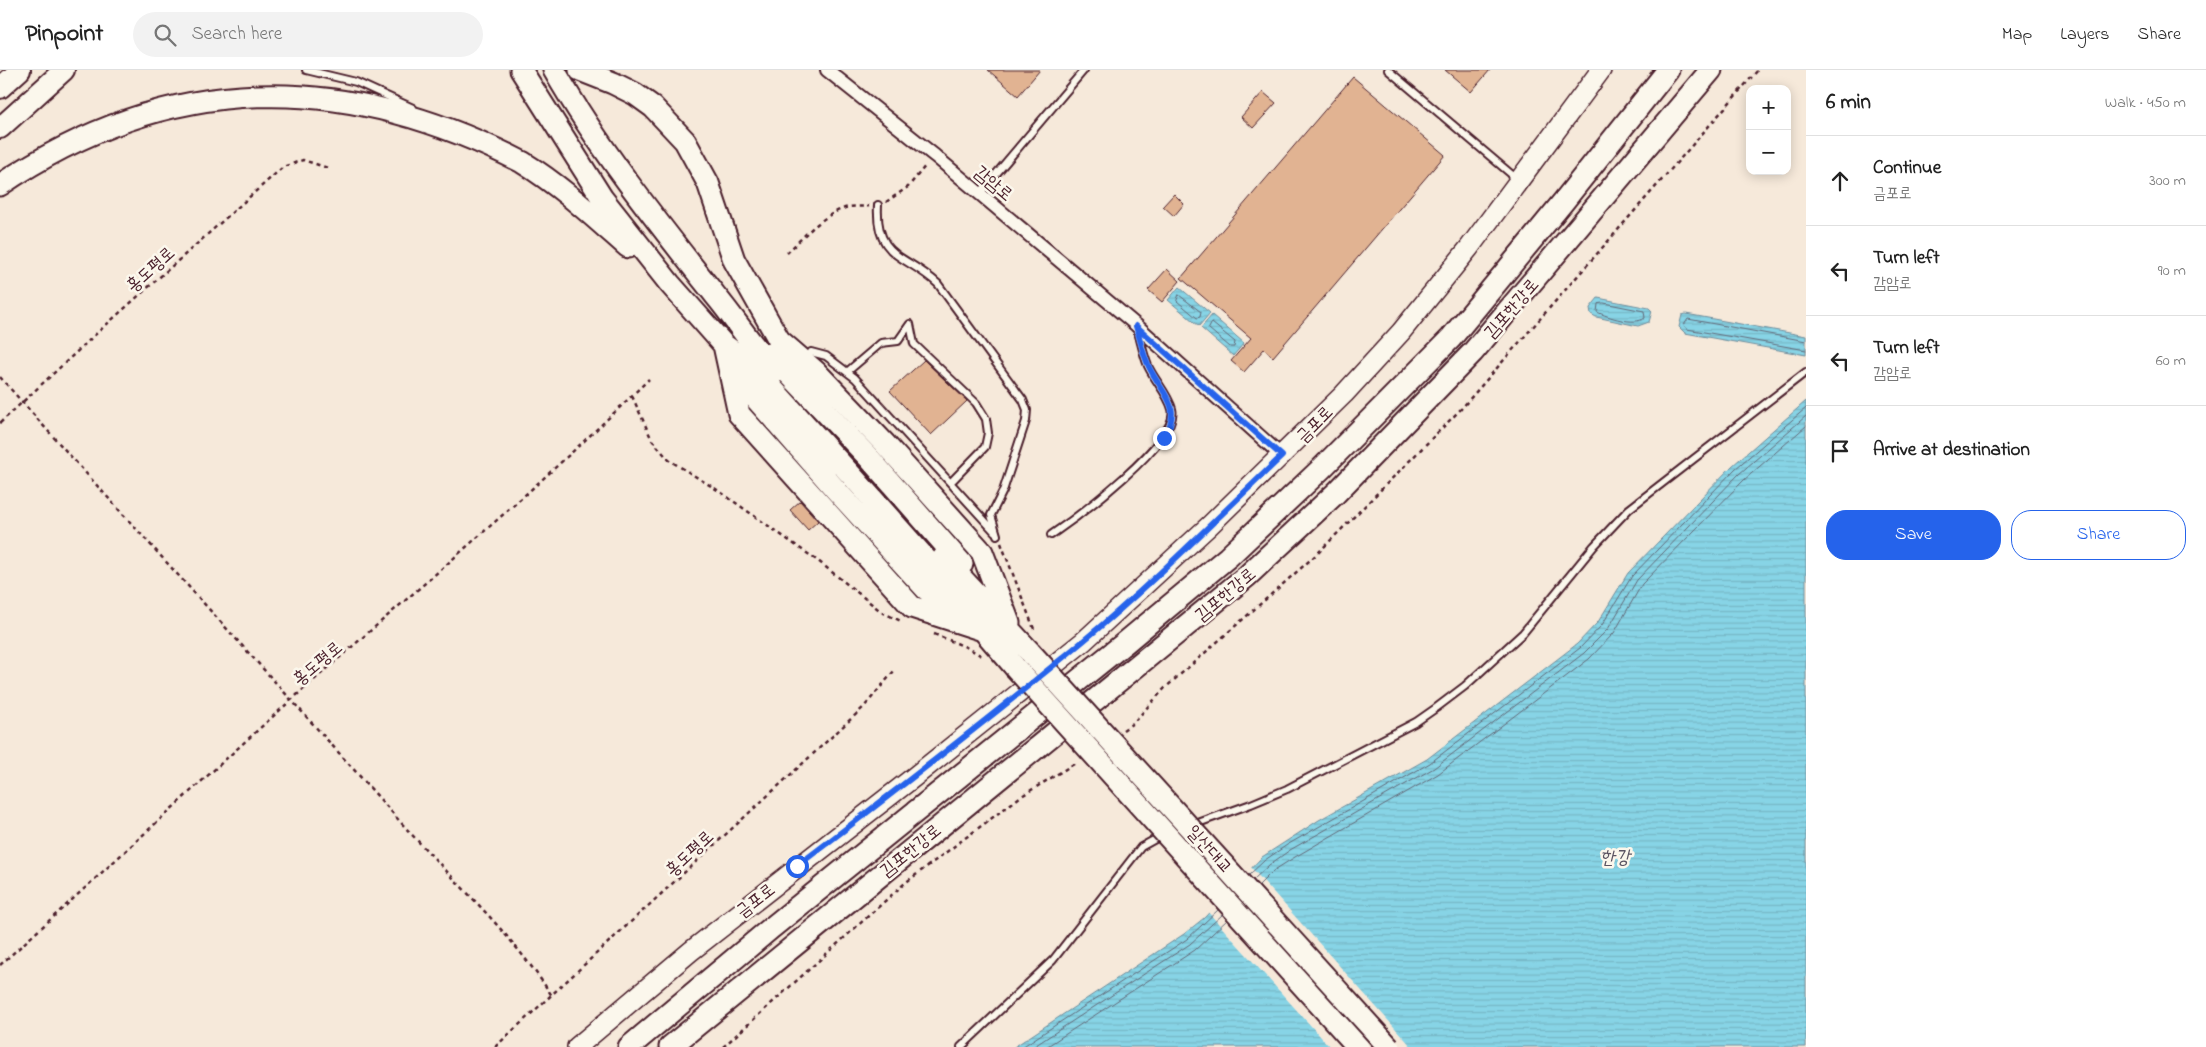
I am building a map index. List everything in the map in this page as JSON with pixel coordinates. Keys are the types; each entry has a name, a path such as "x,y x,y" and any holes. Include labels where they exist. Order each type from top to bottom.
{"highway":[{"path":"521,70 602,198 670,284 724,345 751,365 854,477 940,575 983,630"},
{"path":"554,70 571,100 680,250 740,325 762,357 1028,651"},
{"path":"580,70 614,83 635,94 653,107 685,141 708,183 734,260 779,340 816,372 885,444 982,552 1012,633"},
{"name":"김포한강로","path":"629,1047 770,929 1126,642 1228,556 1321,469 1451,338 1540,231 1668,70"},
{"name":"김포한강로","path":"670,1047 713,1009 1247,576 1336,494 1473,352 1711,70"},
{"path":"0,185 28,166 110,122 179,98 232,89 315,88 354,93 422,112 486,141 524,163 565,192 670,284"},
{"path":"740,325 811,352 895,435 989,542 1012,633"},
{"path":"724,345 739,414 912,607 983,630 1028,651"},
{"name":"일산대교","path":"1028,651 1358,1047"},
{"name":"일산대교","path":"1028,651 1389,1047"}],"main road":[{"path":"0,88 20,70"},
{"path":"0,128 64,70"},
{"name":"금포로","path":"577,1047 691,951 959,742 1084,641 1210,526 1382,355 1469,248 1601,70"},
{"path":"0,143 30,101"}],"street":[{"name":"감암로","path":"827,70 980,193 1136,326 1282,456"}],"lane":[{"path":"306,70 356,82 422,112"},
{"path":"980,193 1084,70"},
{"path":"1388,70 1518,180"},
{"path":"878,205 877,223 880,237 903,260 929,275 938,284 1024,400 1027,410 1026,422 1003,491 991,515 997,535"},
{"path":"847,372 881,344 898,341 910,324 914,344 976,403 986,419 988,433 985,447 951,482"},
{"path":"1051,535 1088,510 1164,438 1172,423 1173,410 1148,366 1136,326"},
{"path":"811,352 826,356 847,372 951,482 997,535"},
{"path":"961,1047 1053,960 1141,847 1159,837 1287,789 1416,722 1436,708 1465,686 1523,633 1594,546 1629,510 1787,389 1806,372"}],"path":[{"path":"787,253 811,229 838,210 851,206 878,205 894,198 908,187 935,156"},
{"name":"홍도평로","path":"0,423 282,167 303,160 328,168"},
{"path":"0,377 519,951 552,996"},
{"name":"홍도평로","path":"0,965 291,700 350,651 649,379"},
{"path":"632,396 652,440 669,460 718,491 818,561 883,613 905,623"},
{"path":"997,535 1028,616 1028,651"},
{"path":"933,634 966,647 986,658"},
{"name":"홍도평로","path":"495,1047 864,707 894,671"}],"water":[{"path":"1179,287 1210,313 1199,326 1168,300"},
{"path":"1598,298 1649,308 1652,311 1649,322 1638,326 1596,317 1591,314 1590,308"},
{"path":"1686,314 1806,336 1806,355 1685,333 1679,327 1682,315"},
{"path":"1212,315 1244,343 1233,356 1201,328"},
{"name":"한강","path":"1806,401 1806,1047 1014,1047 1184,934 1204,918 1262,857 1319,820 1427,759 1577,644 1598,622 1628,573 1732,466"}],"pier":[{"path":"1249,865 1412,1047 1330,1047 1207,911"}],"building":[{"path":"988,70 1040,70 1018,96"},
{"path":"1445,70 1490,70 1471,92"},
{"path":"1353,77 1445,155 1273,357 1264,349 1244,372 1231,361 1251,338 1181,278"},
{"path":"1263,92 1276,103 1253,128 1241,117"},
{"path":"1174,194 1184,204 1174,216 1163,206"},
{"path":"1167,269 1180,281 1162,302 1148,290"},
{"path":"924,360 967,401 931,435 890,391"},
{"path":"800,501 818,521 808,530 790,510"}],"route":[{"path":"797,866 914,777 1084,641 1210,526 1282,456 1136,326 1148,366 1173,410 1172,423 1164,438"}]}
